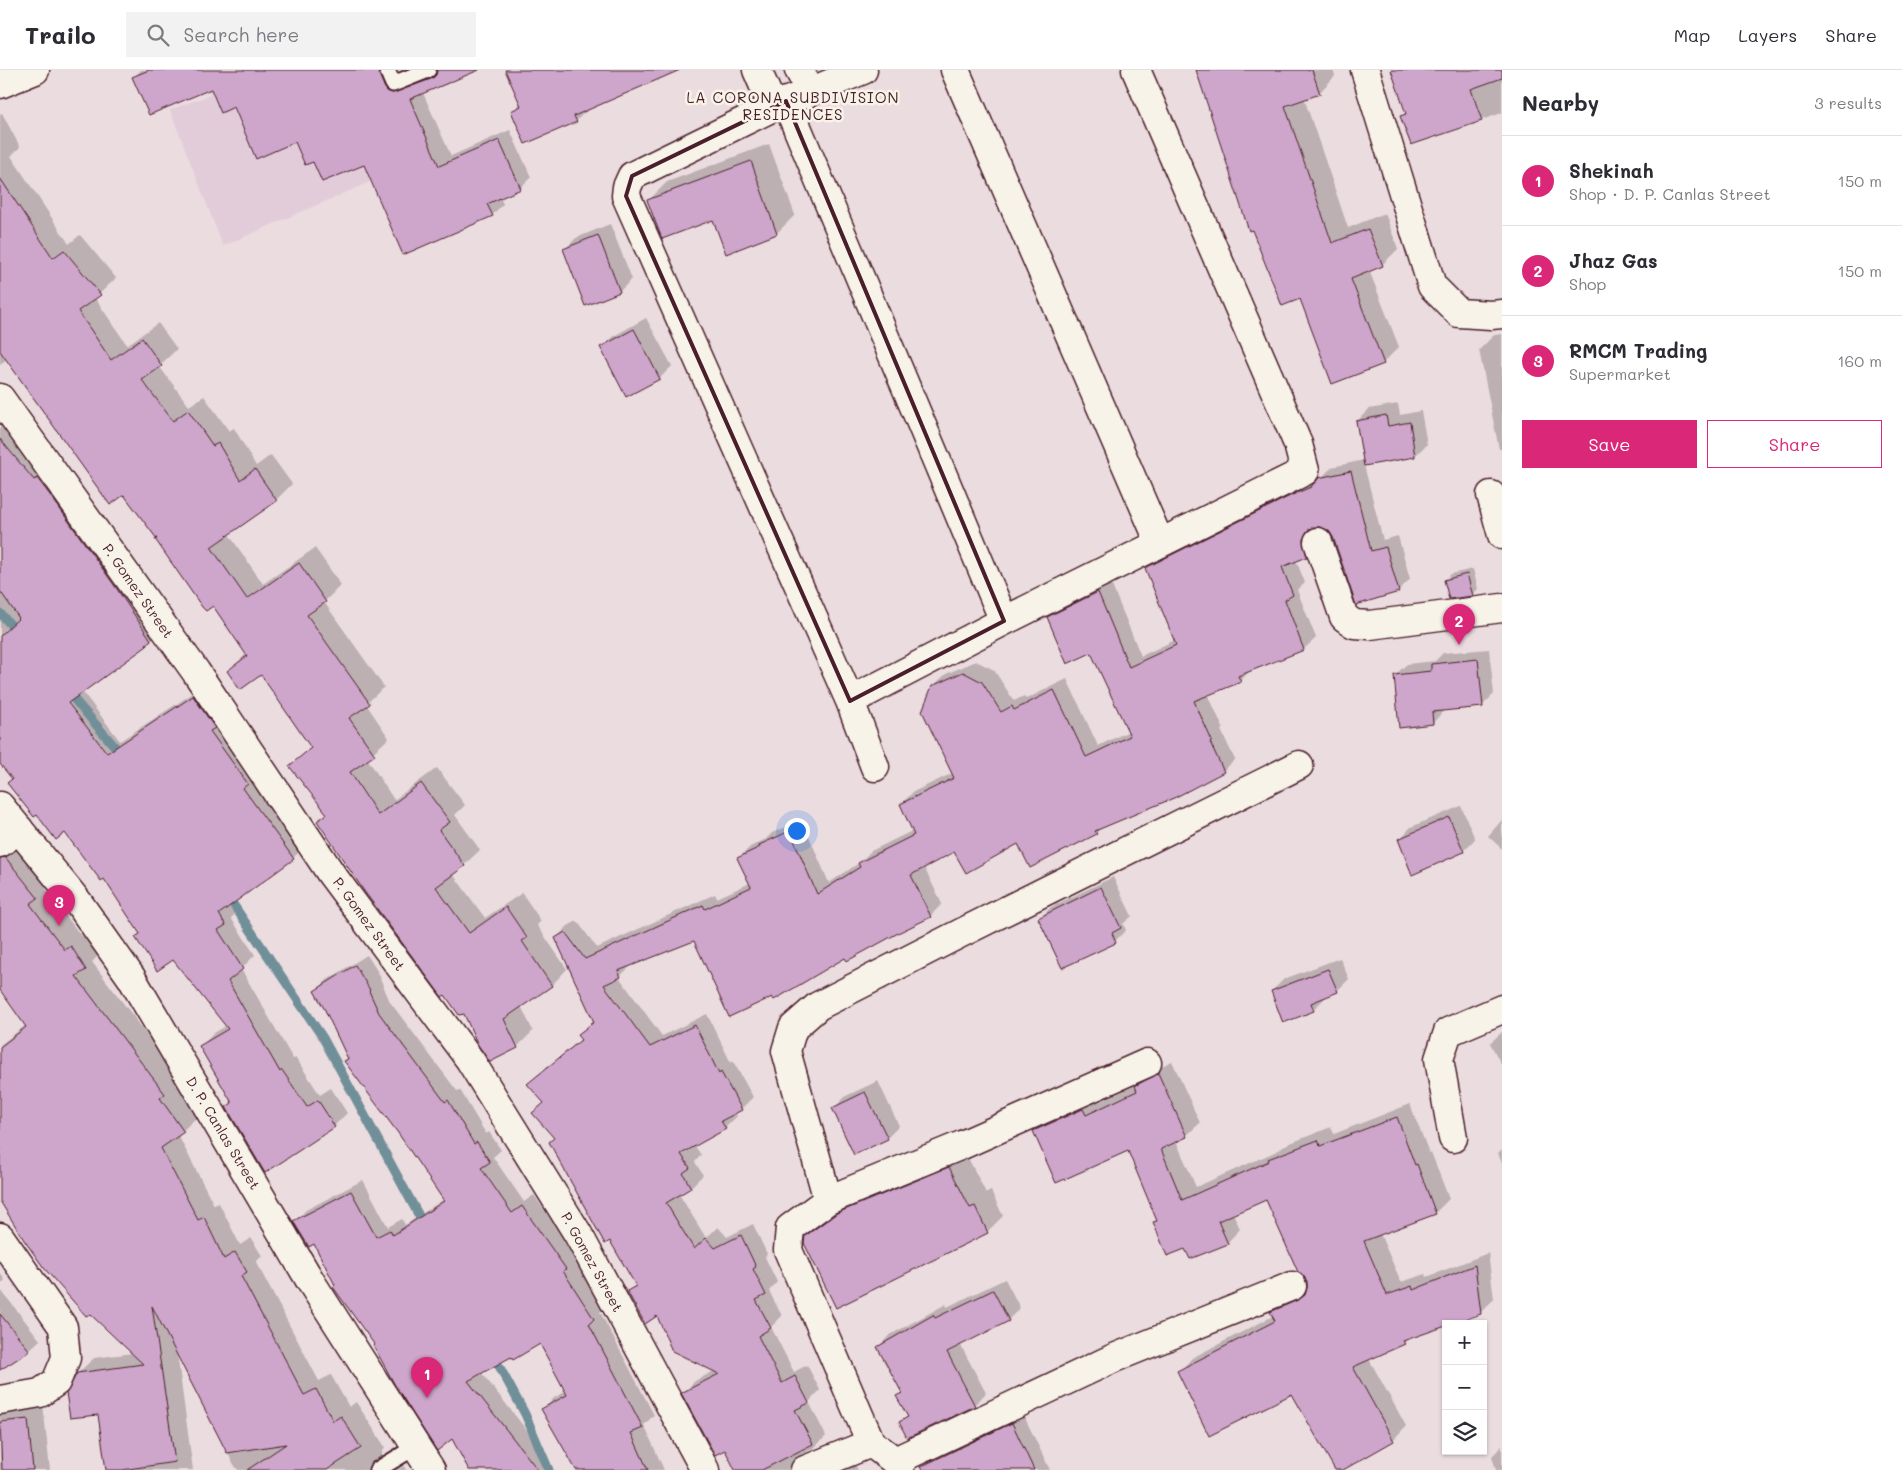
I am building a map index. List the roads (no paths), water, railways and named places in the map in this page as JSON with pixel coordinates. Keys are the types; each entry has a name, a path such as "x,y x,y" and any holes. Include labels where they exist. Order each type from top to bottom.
{"main road":[{"path":"0,84 35,70"},
{"path":"757,70 792,92 1004,621"},
{"path":"863,70 792,92 632,176 626,186 626,196 850,701 875,766"},
{"path":"955,70 1160,543"},
{"path":"850,701 1004,621 1305,471 1298,444 1136,70"},
{"path":"1365,70 1432,286 1459,313 1491,316 1502,314"},
{"name":"P. Gomez Street","path":"0,398 196,672 332,874 470,1060 578,1234 705,1470"},
{"path":"1491,495 1502,535"},
{"path":"1318,542 1344,617 1354,624 1370,625 1502,608"},
{"path":"828,1200 786,1051 793,1028 818,1006 1299,765"},
{"name":"D. P. Canlas Street","path":"0,806 9,836 78,902 131,977 311,1282 431,1470"},
{"path":"1453,1138 1439,1059 1448,1032 1502,1009"},
{"path":"1146,1063 962,1145 828,1200 790,1228 788,1250 871,1443 898,1465 1114,1358 1292,1286"},
{"path":"0,1237 63,1327 66,1358 56,1382 40,1393 0,1400"},
{"path":"805,1470 871,1443"}],"lane":[{"path":"387,70 393,84 428,70"},
{"path":"376,1470 417,1446"}],"waterway":[{"path":"0,613 18,633"},
{"path":"67,691 122,755"},
{"path":"227,895 323,1038 425,1227"},
{"path":"492,1353 525,1414 549,1470"}],"place":[{"name":"Jhaz Gas","path":"1459,645"},
{"name":"RMCM Trading","path":"59,926"},
{"name":"Shekinah","path":"427,1398"}],"district":[{"name":"LA CORONA SUBDIVISION RESIDENCES","path":"793,106"}]}
